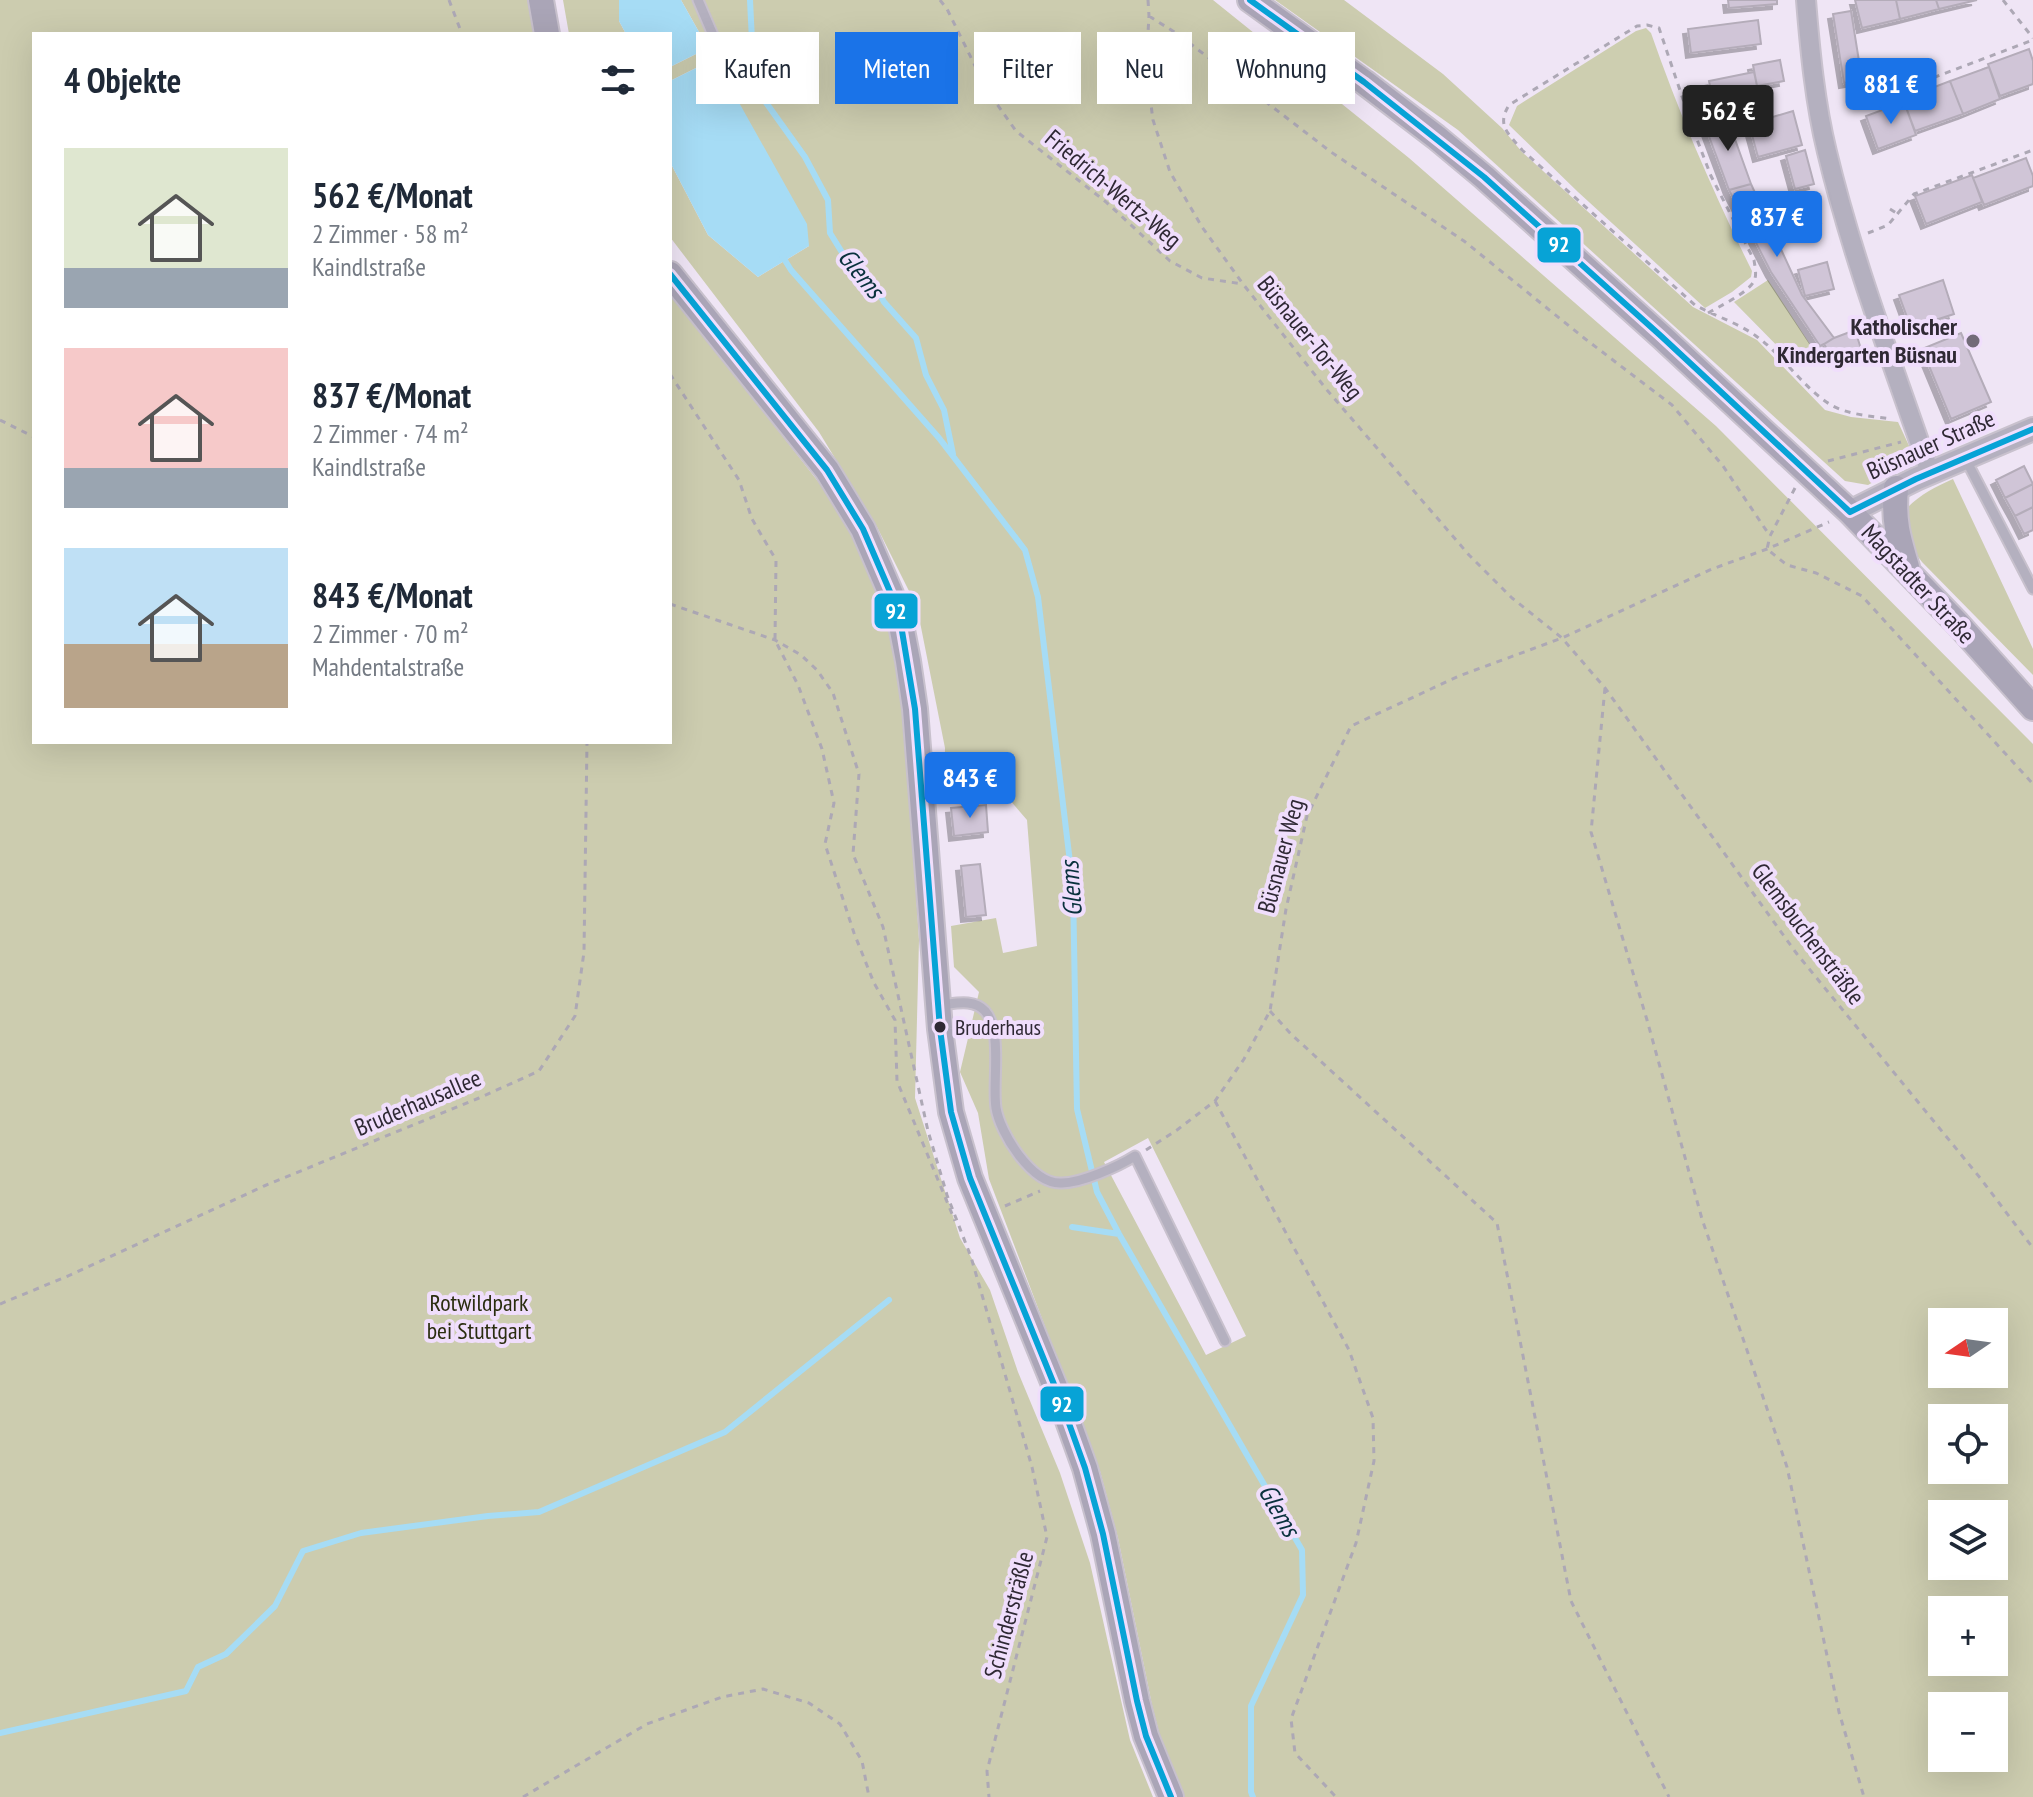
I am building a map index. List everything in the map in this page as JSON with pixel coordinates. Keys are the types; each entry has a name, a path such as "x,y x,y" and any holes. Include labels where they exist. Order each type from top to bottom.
{"main road":[{"path":"541,0 547,32"},
{"name":"Magstadter Straße","path":"1250,0 1436,137 1661,336 1850,512 1957,623 2033,708"},
{"path":"672,276 827,470 863,529 891,594 901,625 915,709 938,1005 951,1112 970,1178 1085,1468 1103,1534 1146,1736 1171,1797"},
{"path":"1896,488 1896,530 1909,573"}],"street":[{"path":"1806,0 1811,55 1826,148 1850,241 1930,473"},
{"name":"Büsnauer Straße","path":"1850,512 1896,488 2033,429"}],"lane":[{"path":"698,0 712,32"},
{"path":"1965,458 2033,589"},
{"path":"938,1005 970,1002 985,1011 993,1027 996,1108 1008,1140 1030,1167 1043,1177 1059,1184 1075,1181 1118,1166 1135,1156 1225,1341"}],"path":[{"path":"449,0 461,32"},
{"name":"Friedrich-Wertz-Weg","path":"940,0 987,90 1016,131 1106,202 1170,261 1202,278 1243,284"},
{"name":"Büsnauer-Tor-Weg","path":"1148,0 1146,67 1153,120 1170,172 1202,227 1327,390 1469,555 1512,598 1562,638"},
{"path":"1854,104 1922,82 2033,39 2003,0"},
{"path":"1149,16 1179,35 1331,152 1464,241 1672,405 1723,466 1770,536"},
{"path":"1708,313 1755,281 1754,260 1711,176 1659,28 1637,26 1509,105 1503,115 1504,127 1522,150 1695,305 1708,313 1759,338 1831,405 1851,413 1913,422"},
{"path":"1850,241 1888,225 1914,194 2033,150"},
{"path":"1890,209 1898,214"},
{"path":"672,377 739,480 752,519 776,560 775,640 798,685 822,749 834,803 825,844 854,933 874,983 895,1020 897,1081 971,1257"},
{"path":"0,420 32,436"},
{"path":"1828,461 1901,442"},
{"path":"1795,488 1770,536 1767,549 1787,565 1816,573 1862,596 2033,784"},
{"name":"Büsnauer Weg","path":"1135,1156 1215,1101 1244,1059 1270,1011 1286,909 1307,816 1351,726 1459,676 1562,638 1712,569 1767,549 1850,512"},
{"path":"672,605 775,640 801,655 817,670 833,693 859,774 853,854 883,927 928,1131 947,1195 971,1257"},
{"name":"Glemsbuchensträßle","path":"1562,638 1605,688 1797,954 1981,1179 2033,1248"},
{"path":"1605,688 1591,832 1702,1219 1787,1467 1839,1712 1864,1797"},
{"name":"Bruderhausallee","path":"0,1304 264,1186 539,1071 575,1016 584,952 587,744"},
{"path":"1270,1011 1291,1034 1497,1223 1571,1601 1669,1797"},
{"path":"1215,1101 1349,1350 1373,1418 1374,1461 1356,1543 1291,1719 1295,1753 1336,1797"},
{"path":"1005,1206 1059,1184"},
{"name":"Schindersträßle","path":"971,1257 1032,1467 1047,1537 987,1771 989,1797"},
{"path":"523,1797 647,1724 722,1697 763,1689 809,1703 840,1724 862,1761 869,1797"}],"green space":[{"name":"Rotwildpark bei Stuttgart","path":"0,0 533,0 540,32 32,32 32,744 672,744 672,296 846,517 890,623 906,736 919,940 915,1098 960,1238 990,1290 1018,1372 1060,1473 1090,1563 1130,1740 1153,1797 0,1797"},
{"path":"563,0 619,0 619,21 625,32 569,32"},
{"path":"681,0 1213,0 1253,32 1208,32 1208,104 1342,104 1409,158 1716,426 2033,744 2033,1797 1184,1797 1161,1740 1118,1538 1100,1471 989,1179 978,1113 960,1072 979,992 954,967 951,926 996,918 1003,953 1037,946 1027,820 997,785 944,792 945,748 917,607 877,527 819,432 672,240 672,166 708,235 758,277 809,246 727,104 819,104 819,32 699,32","holes":["1148,1138 1246,1336 1206,1355 1104,1162"]},
{"path":"1275,0 1344,0 1443,74 1502,128 1522,152 1693,307 1757,340 1825,410 1851,417 1898,422 1911,450 1907,463 1868,485 1845,481 1458,130 1355,57 1355,32 1320,32"},
{"path":"1646,28 1651,33 1698,154 1752,271 1751,277 1732,292 1705,308 1509,125 1517,106 1636,31"},
{"path":"696,54 696,68 672,80 672,66"},
{"path":"1768,280 1817,355 1798,367 1734,302"},
{"path":"1953,479 2033,649 2033,675 1909,545 1907,508 1928,491"}],"water":[{"path":"619,0 681,0 699,32 696,32 696,54 672,66 672,32 625,32 619,21"},
{"path":"696,68 696,104 740,104 807,224 809,246 758,277 708,235 672,166 672,80"}],"building":[{"path":"1728,0 1777,0 1777,4 1729,8"},
{"path":"1855,0 1896,0 1900,19 1862,28"},
{"path":"1896,0 1936,0 1939,9 1900,19"},
{"path":"1936,0 1977,0 1939,9"},
{"path":"1851,11 1862,80 1844,83 1833,14"},
{"path":"1758,20 1761,44 1691,53 1688,29"},
{"path":"2029,49 2033,61 2033,84 2000,96 1988,64"},
{"path":"1780,60 1784,81 1757,86 1753,65"},
{"path":"1989,67 2000,99 1963,114 1950,81"},
{"path":"1754,72 1757,86 1764,85 1767,99 1715,109 1709,81"},
{"path":"1950,81 1963,114 1915,131 1903,99"},
{"path":"1904,102 1916,135 1878,149 1866,116"},
{"path":"1793,111 1802,145 1758,157 1749,124"},
{"path":"1727,117 1751,184 1729,190 1704,123"},
{"path":"1805,150 1814,184 1795,189 1786,156"},
{"path":"2026,158 2033,176 2033,186 1984,205 1973,178"},
{"path":"1972,175 1982,202 1926,224 1915,196"},
{"path":"1751,184 1802,295 1834,338 1820,346 1771,272 1729,190"},
{"path":"1813,193 1821,223 1783,232 1776,203"},
{"path":"1827,262 1834,289 1805,296 1798,270"},
{"path":"1943,280 1954,314 1911,328 1899,295"},
{"path":"1855,330 1862,352 1834,361 1824,344"},
{"path":"1961,333 1991,402 1951,419 1922,349"},
{"path":"2024,466 2033,484 2005,498 1996,480"},
{"path":"2033,484 2033,507 2015,516 2005,498"},
{"path":"2033,507 2033,530 2024,534 2015,516"},
{"path":"986,805 988,832 954,836 951,808"},
{"path":"980,864 986,915 966,917 961,866"}],"waterway":[{"name":"Glems","path":"750,0 757,90 805,157 828,200 830,233 848,262 870,277 884,302 916,338 926,375 944,410 953,454"},
{"name":"Glems","path":"781,254 791,270 939,438 1025,550 1038,597 1073,887 1077,1109 1097,1192 1302,1550 1303,1595 1251,1706 1253,1797"},
{"path":"1072,1227 1119,1234"},
{"path":"0,1733 186,1691 198,1667 226,1654 275,1606 303,1551 361,1533 539,1512 725,1432 889,1300"}],"transit line":[{"name":"92","path":"1250,0 1364,82 1484,177 1850,512"},
{"name":"92","path":"672,276 827,470 863,529 891,594 901,625 915,709 940,1029 951,1112 970,1178 1085,1468 1103,1534 1146,1736 1171,1797"},
{"name":"92","path":"1850,512 1916,479 2033,429"}],"place":[{"name":"Katholischer Kindergarten Büsnau","path":"1973,341"},
{"name":"Bruderhaus","path":"940,1027"}]}
